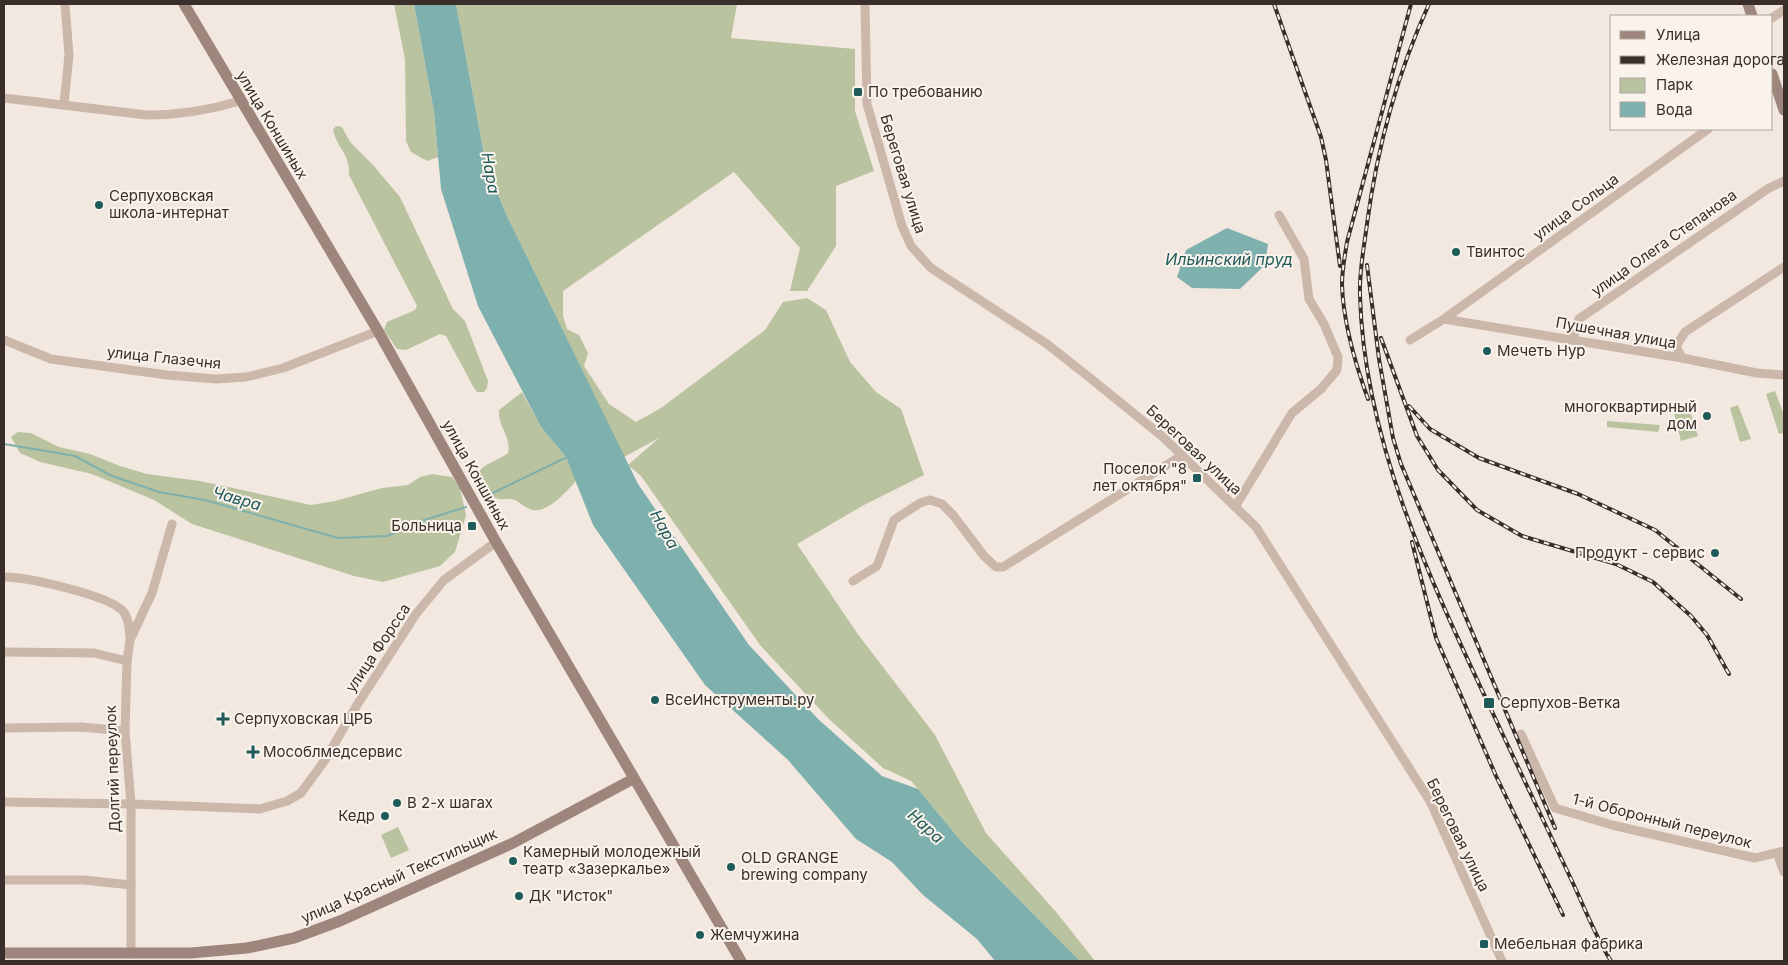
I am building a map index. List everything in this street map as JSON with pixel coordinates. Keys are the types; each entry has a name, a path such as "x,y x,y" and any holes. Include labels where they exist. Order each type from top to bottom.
{"main road":[{"name":"улица Коншиных","path":"184,4 378,331 496,542 741,961"},
{"path":"1773,77 1784,110"},
{"name":"улица Красный Текстильщик","path":"4,953 131,958 247,948 294,938 340,921 513,843 634,779"}],"street":[{"path":"64,4 69,55 64,104"},
{"name":"Береговая улица","path":"865,4 867,104 902,226 912,246 931,268 1047,344 1163,437 1256,528 1430,801 1502,961"},
{"path":"1773,17 1784,10"},
{"path":"4,98 147,115 170,115 216,108 240,101"},
{"name":"улица Сольца","path":"1410,340 1444,319 1707,130"},
{"name":"улица Олега Степанова","path":"1573,340 1579,319 1769,188 1784,181"},
{"path":"1235,507 1292,413 1321,389 1337,370 1338,358 1324,324 1309,299 1304,259 1279,215"},
{"path":"1682,358 1676,346 1685,332 1784,267"},
{"name":"Пушечная улица","path":"1444,319 1682,358 1757,373 1784,375"},
{"name":"улица Глазечня","path":"4,340 51,359 167,376 216,379 246,377 283,368 378,331"},
{"path":"853,581 877,566 894,520 920,503 930,500 942,504 953,515 984,556 996,567 1003,567 1181,456"},
{"name":"Долгий переулок","path":"131,958 131,804 125,731 127,661 130,640 152,593 172,524"},
{"name":"улица Форсса","path":"4,802 260,809 287,801 301,794 325,760 357,705 416,614 444,580 496,542"},
{"path":"4,577 24,579 110,602 124,613 128,620 130,640"},
{"path":"4,652 94,653 127,661"},
{"path":"4,728 81,727 125,731"},
{"name":"1-й Оборонный переулок","path":"1522,734 1555,808 1612,824 1755,858 1781,852"},
{"path":"1781,852 1784,872"},
{"path":"4,880 84,880 131,885"}],"green space":[{"path":"394,4 414,4 434,112 438,157 427,161 411,152 406,141 405,59"},
{"path":"456,4 737,4 731,38 855,49 855,111 874,171 836,186 836,246 807,291 790,291 800,248 734,172 563,291 563,316 567,329 579,335 588,353 584,366 609,404 636,422 661,408 765,330 783,302 807,298 826,310 850,362 876,392 901,409 924,475 864,505 797,544 857,633 935,735 986,833 1057,913 1095,961 1080,961 961,841 911,781 883,768 829,719 760,645 641,476 628,465 659,438 624,457 506,214 486,165"},
{"path":"336,126 342,127 350,142 373,165 400,197 453,309 465,321 488,381 484,392 477,392 474,388 446,336 440,334 406,350 397,349 384,330 387,322 415,310 417,306 349,175 346,156 333,130"},
{"path":"1775,391 1784,415 1784,433 1779,434 1766,394"},
{"path":"522,392 541,427 566,457 576,481 554,502 539,510 529,509 515,500 499,499 491,496 480,487 477,479 477,475 482,468 508,453 508,442 500,421 499,410"},
{"path":"1688,405 1698,436 1681,441 1673,410"},
{"path":"1738,405 1751,439 1740,442 1730,408"},
{"path":"1607,421 1660,425 1658,432 1607,427"},
{"path":"18,432 31,433 59,447 90,454 147,474 200,481 311,505 335,501 382,488 408,485 420,477 432,474 452,477 460,488 466,515 455,552 440,566 383,582 354,576 192,524 154,500 92,474 40,462 20,453 11,437"},
{"path":"398,827 409,850 391,858 381,835"}],"water":[{"name":"Нара","path":"414,4 456,4 486,165 506,214 638,484 749,645 818,719 882,776 918,789 961,841 1080,961 995,961 977,939 923,895 892,862 856,839 788,760 705,685 593,525 566,457 541,427 478,306 441,189 434,112"},
{"name":"Ильинский пруд","path":"1227,228 1268,244 1265,265 1240,289 1192,288 1177,277 1186,250"}],"waterway":[{"name":"Чавра","path":"4,444 75,456 112,476 159,492 205,500 338,538 387,536 421,521 466,507"},
{"name":"Чавра","path":"493,493 567,457"}],"railway":[{"path":"1274,4 1321,137 1326,160 1340,266"},
{"path":"1368,399 1354,357 1347,328 1342,284 1343,268 1347,242 1411,4"},
{"path":"1429,4 1407,57 1390,112 1376,167 1362,260 1360,295 1365,353 1375,410 1390,466 1409,522 1454,630 1595,931 1611,961"},
{"path":"1367,265 1379,359 1393,438 1401,464 1555,828"},
{"path":"1381,338 1417,436 1438,470 1477,510 1522,536 1616,564 1653,582 1691,616 1707,635 1729,674"},
{"path":"1409,406 1430,429 1479,458 1578,494 1655,530 1741,599"},
{"path":"1412,542 1436,638 1496,776 1563,915"}],"place":[{"name":"По требованию","path":"858,92"},
{"name":"Серпуховская школа-интернат","path":"99,205"},
{"name":"Твинтос","path":"1456,252"},
{"name":"Мечеть Нур","path":"1487,351"},
{"name":"многоквартирный дом","path":"1707,416"},
{"name":"Поселок \"8 лет октября\"","path":"1197,478"},
{"name":"Больница","path":"472,526"},
{"name":"Продукт - сервис","path":"1715,553"},
{"name":"ВсеИнструменты.ру","path":"655,700"},
{"name":"Серпухов-Ветка","path":"1489,703"},
{"name":"Серпуховская ЦРБ","path":"223,719"},
{"name":"Мособлмедсервис","path":"253,752"},
{"name":"В 2-х шагах","path":"397,803"},
{"name":"Кедр","path":"385,816"},
{"name":"Камерный молодежный театр «Зазеркалье»","path":"513,861"},
{"name":"OLD GRANGE brewing company","path":"731,867"},
{"name":"ДК \"Исток\"","path":"519,896"},
{"name":"Жемчужина","path":"700,935"},
{"name":"Мебельная фабрика","path":"1484,944"}]}
